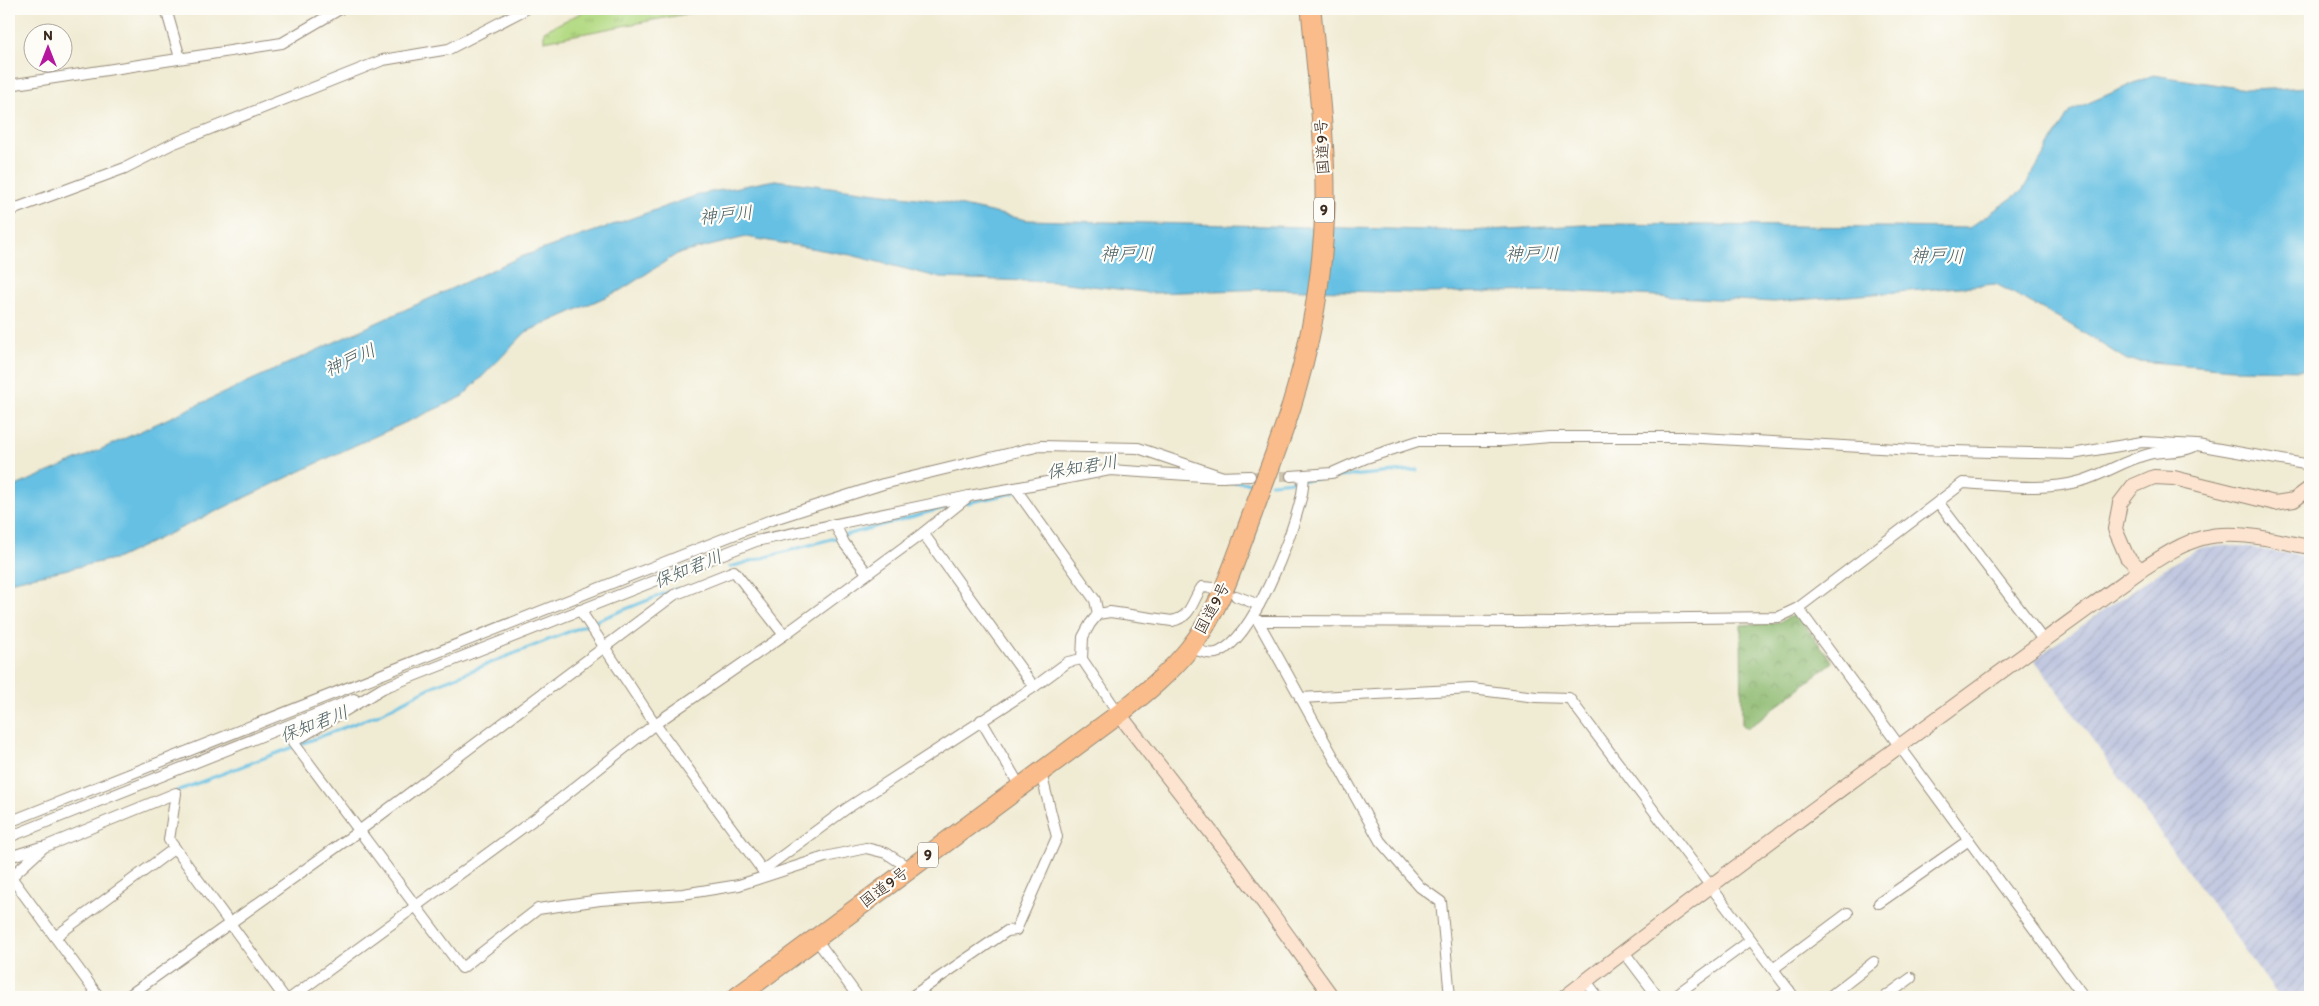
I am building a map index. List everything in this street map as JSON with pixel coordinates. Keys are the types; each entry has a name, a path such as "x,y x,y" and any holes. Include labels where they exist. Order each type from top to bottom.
{"highway":[{"name":"国道9号","path":"737,997 1119,714 1170,671 1190,648 1214,610 1234,562 1291,408 1315,305 1324,208 1322,135 1311,9"}],"street":[{"path":"166,9 180,58"},
{"path":"9,85 282,44 340,9"},
{"path":"9,211 125,168 172,144 383,60 448,49 526,9"},
{"path":"1290,476 1332,473 1366,458 1418,441 1503,441 1550,437 1683,437 1915,450 2072,454 2142,442 2197,445 2310,465"},
{"path":"1256,619 1564,622 1605,619 1779,617 1798,608 1963,483 2043,487 2082,481 2120,463 2151,453 2180,452 2197,445"},
{"path":"9,822 269,716 761,523 883,484 1040,446 1138,448 1223,477"},
{"path":"9,837 756,541 969,496 1110,470 1223,477 1250,476"},
{"path":"1190,648 1209,654 1219,652 1227,648 1256,619 1259,605 1287,544 1301,500 1304,476"},
{"path":"2141,570 2128,557 2114,529 2120,503 2132,486 2154,477 2174,478 2275,503 2294,500 2310,488"},
{"path":"1015,488 1095,600 1098,614 1083,637 1082,659 1119,714 1235,862 1332,997"},
{"path":"292,997 540,815 655,724 784,635 923,533 969,496"},
{"path":"1938,502 2044,640"},
{"path":"835,524 844,543 867,574"},
{"path":"923,533 1034,688"},
{"path":"1565,997 1710,885 1900,745 2141,570 2180,546 2203,537 2232,535 2310,547"},
{"path":"127,997 359,831 674,595 734,571 784,635"},
{"path":"1098,614 1110,612 1172,622 1188,614 1202,587 1214,588"},
{"path":"1236,596 1259,605"},
{"path":"1798,608 1969,840 2079,995"},
{"path":"580,610 655,724 765,874"},
{"path":"1256,619 1380,841 1420,887 1441,902 1450,997"},
{"path":"765,874 846,809 981,720 1034,688 1068,662 1082,659"},
{"path":"383,688 293,742 462,968 538,909 600,900 683,894 739,885 765,874 825,857 866,848 886,853 910,868"},
{"path":"1300,698 1472,689 1536,697 1569,698 1792,994 1779,997"},
{"path":"981,720 1021,788"},
{"path":"911,997 1007,931 1016,930 1057,837 1041,773"},
{"path":"9,857 44,847 176,793 169,840 284,997"},
{"path":"1879,903 1969,840"},
{"path":"44,847 10,878 99,997"},
{"path":"55,936 175,848"},
{"path":"1773,970 1848,913"},
{"path":"816,939 858,997"},
{"path":"1672,997 1751,940"},
{"path":"1624,952 1658,997"},
{"path":"1829,997 1874,962"},
{"path":"1885,997 1910,978"},
{"path":"1586,981 1598,997"}],"shaded area":[{"path":"2230,545 2310,557 2310,997 2279,997 2034,659 2165,568 2197,549"}],"green space":[{"path":"589,9 711,9 544,41 544,31"},
{"path":"1796,614 1833,662 1747,729 1742,724 1741,625 1779,622"}],"water":[{"name":"神戸川","path":"2153,75 2252,90 2310,87 2310,370 2232,369 2127,360 2061,319 1996,284 1774,302 1561,291 1419,293 1272,289 1151,293 1058,282 941,278 851,255 746,237 677,254 621,290 526,332 462,397 349,448 118,558 9,582 9,489 95,452 518,258 701,194 775,180 940,201 1027,220 1468,231 1605,224 1969,228 2022,191 2070,111"}],"waterway":[{"name":"保知君川","path":"1271,483 1417,470"},
{"name":"保知君川","path":"1208,481 1257,483"},
{"name":"保知君川","path":"967,503 1014,493"},
{"name":"保知君川","path":"730,567 951,506"},
{"name":"保知君川","path":"177,791 377,715 433,686 676,589"}],"tunnel":[{"path":"1250,476 1291,476"}]}
